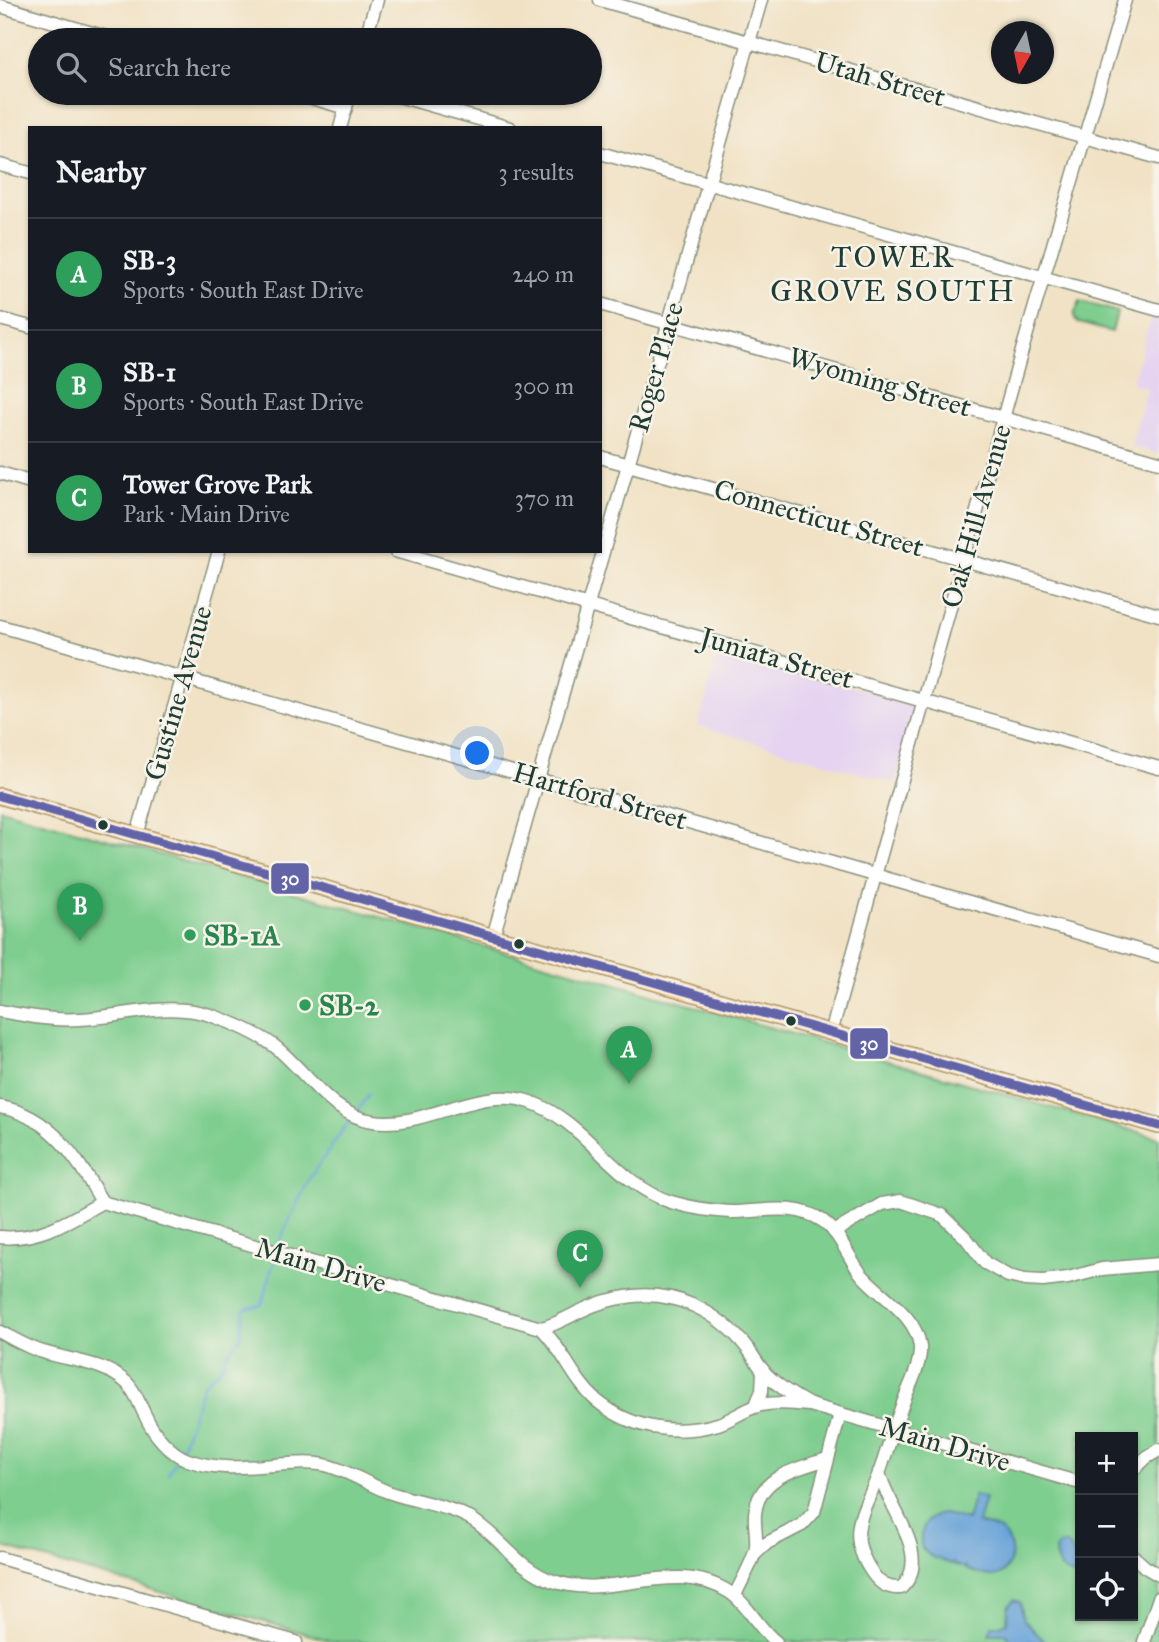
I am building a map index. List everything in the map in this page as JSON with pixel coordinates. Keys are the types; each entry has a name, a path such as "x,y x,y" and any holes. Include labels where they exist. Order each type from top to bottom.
{"main road":[{"path":"0,796 1159,1126"}],"street":[{"path":"369,28 377,0"},
{"name":"Utah Street","path":"600,0 1159,158"},
{"name":"Roger Place","path":"494,937 761,0"},
{"name":"Oak Hill Avenue","path":"831,1033 874,874 1125,0"},
{"path":"0,6 75,28"},
{"path":"336,105 346,108"},
{"path":"341,126 347,105"},
{"path":"430,105 503,126"},
{"path":"602,154 1159,310"},
{"path":"0,165 28,172"},
{"name":"Wyoming Street","path":"602,305 1159,462"},
{"path":"0,318 28,326"},
{"name":"Connecticut Street","path":"602,458 1159,615"},
{"path":"0,473 28,481"},
{"name":"Gustine Avenue","path":"137,835 218,553"},
{"name":"Juniata Street","path":"402,553 1159,768"},
{"name":"Hartford Street","path":"0,626 1159,956"},
{"path":"0,1011 59,1020 97,1018 165,1008 199,1012 236,1026 271,1044 326,1096 361,1119 391,1122 498,1097 522,1099 565,1120 615,1167 656,1196 692,1207 721,1211 780,1209 802,1212 819,1219 834,1232 860,1273 902,1313 917,1335 919,1359 879,1472 858,1521 859,1545 877,1579 888,1587 901,1588 910,1574 910,1547 905,1527 879,1472"},
{"path":"0,1107 26,1115 48,1128 65,1144 83,1168 102,1202 61,1226 36,1234 0,1237"},
{"path":"834,1232 882,1204 901,1201 942,1215 966,1238 985,1262 1008,1276 1043,1281 1112,1268 1159,1264"},
{"name":"Main Drive","path":"102,1202 541,1328 558,1324 582,1310 609,1300 642,1295 674,1298 705,1311 721,1322 749,1350 762,1370 810,1405"},
{"name":"Main Drive","path":"541,1328 580,1383 596,1400 627,1420 646,1426 682,1430 718,1424 755,1407 810,1405 1075,1482"},
{"path":"0,1332 42,1352 98,1367 117,1376 136,1394 154,1432 168,1447 185,1459 214,1467 238,1468 310,1462 324,1464 387,1491 470,1518 491,1533 531,1571 562,1584 595,1587 678,1577 707,1582 735,1596 763,1631 776,1642"},
{"path":"755,1407 762,1391 762,1370"},
{"path":"735,1596 755,1554 767,1543 802,1525 814,1512 840,1414"},
{"path":"1138,1465 1159,1450"},
{"path":"755,1554 755,1510 758,1497 770,1482 786,1473 827,1459"},
{"path":"755,1510 758,1519 766,1528 787,1533"},
{"path":"0,1558 296,1642"},
{"path":"1135,1558 1159,1575"},
{"path":"1144,1642 1159,1598"},
{"path":"1153,1616 1159,1630"}],"shaded area":[{"path":"1151,316 1159,318 1159,454 1131,446 1147,388 1132,383"},
{"path":"720,648 910,704 914,709 913,720 895,783 698,726"}],"green space":[{"path":"1080,301 1117,312 1112,332 1079,323 1074,314"},
{"path":"0,809 1159,1138 1159,1642 335,1642 0,1546"}],"water":[{"path":"974,1495 985,1498 978,1523 1000,1530 1011,1548 1010,1562 1006,1569 994,1576 980,1574 953,1562 951,1564 930,1556 922,1548 922,1531 928,1521 944,1514 967,1520"},
{"path":"1059,1545 1070,1547 1075,1556 1075,1575 1065,1572 1059,1565 1055,1550"},
{"path":"1014,1600 1020,1602 1024,1620 1045,1642 1011,1642 1006,1634 989,1634 992,1626 1007,1623 1008,1607"}],"waterway":[{"path":"358,1110 369,1094"},
{"path":"279,1242 309,1179 349,1121"},
{"path":"181,1449 204,1383 221,1368 226,1355 240,1338 244,1310 262,1305 273,1264"},
{"path":"168,1474 175,1462"}],"transit line":[{"name":"30","path":"0,796 1159,1126"}],"place":[{"name":"SB-1A","path":"190,935"},
{"name":"SB-1","path":"80,941"},
{"name":"SB-2","path":"305,1005"},
{"name":"SB-3","path":"629,1084"},
{"name":"Tower Grove Park","path":"580,1288"}],"district":[{"name":"TOWER GROVE SOUTH","path":"893,274"}]}
